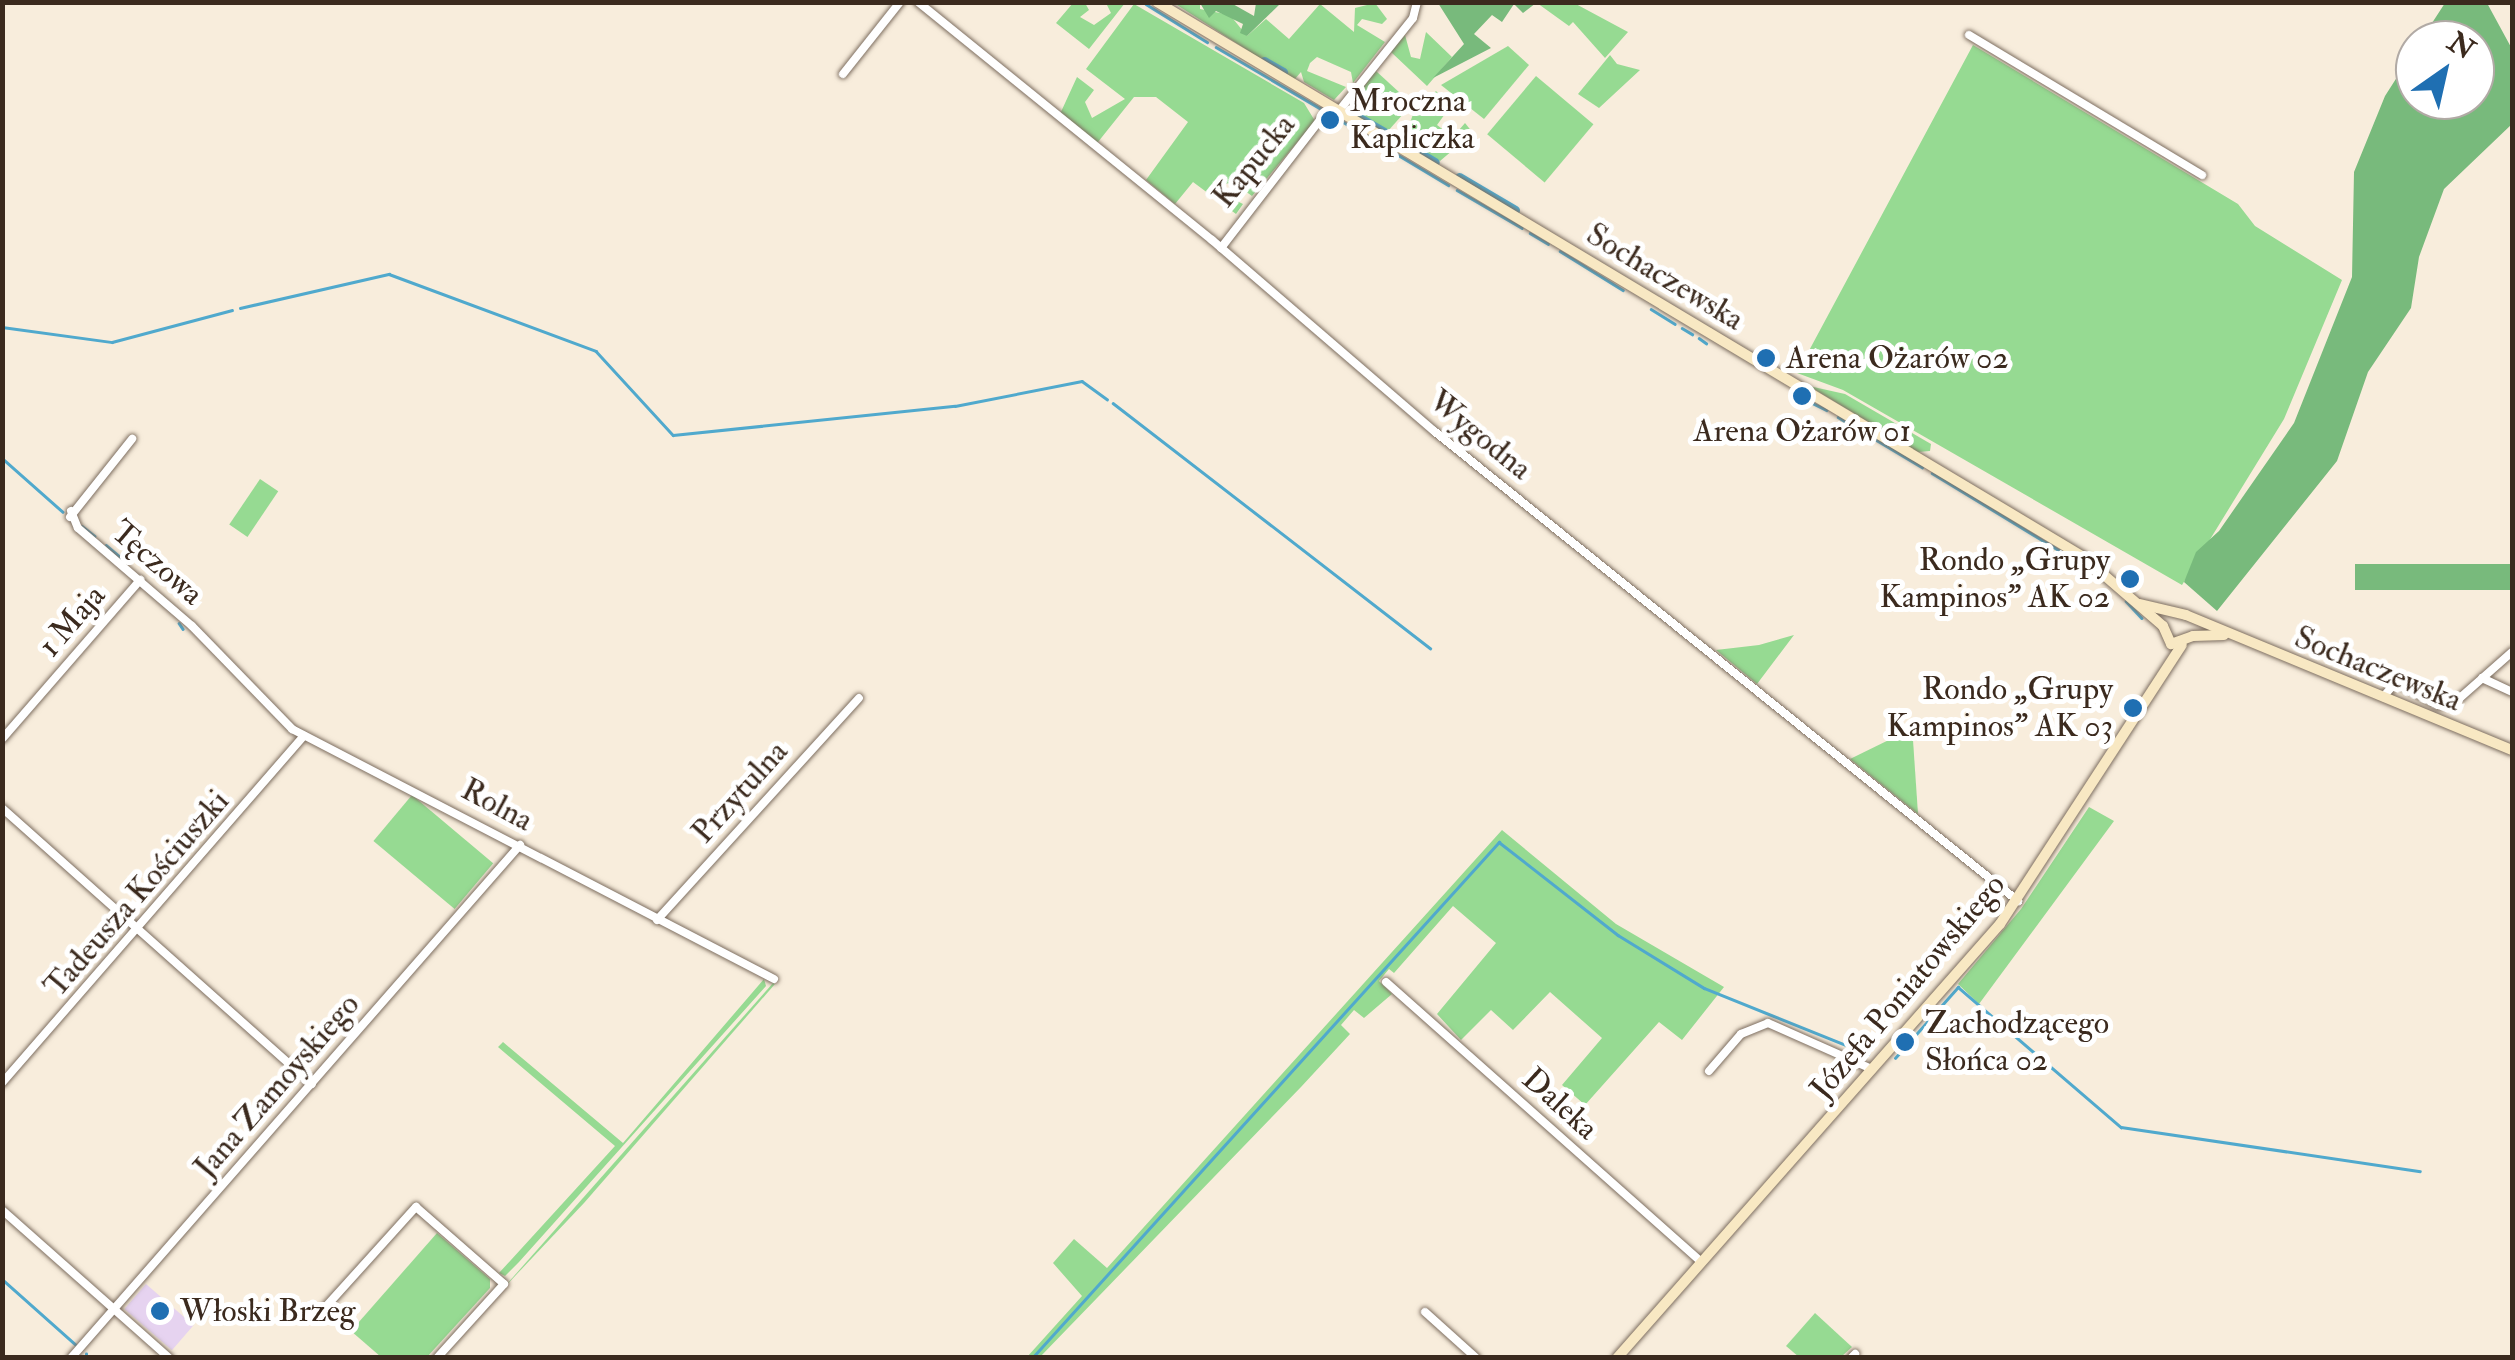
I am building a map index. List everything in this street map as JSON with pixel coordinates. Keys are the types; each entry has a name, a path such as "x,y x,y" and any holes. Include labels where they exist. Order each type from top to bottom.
{"street":[{"path":"843,74 900,2"},
{"name":"Wygodna","path":"918,2 1221,248 1434,431 2018,901"},
{"name":"Sochaczewska","path":"1157,2 2082,556 2163,626"},
{"name":"Kapucka","path":"1221,248 1413,18 1416,2"},
{"path":"1969,35 2202,175"},
{"name":"Tęczowa","path":"132,439 71,514 215,652"},
{"name":"1 Maja","path":"2,739 140,580"},
{"name":"Sochaczewska","path":"2140,604 2170,616"},
{"path":"2183,614 2192,622 2192,636 2176,644 2163,626 2170,616 2183,614"},
{"name":"Sochaczewska","path":"2192,622 2512,750"},
{"name":"Sochaczewska","path":"2192,636 2225,635"},
{"name":"Józefa Poniatowskiego","path":"1622,1356 2018,901 2168,671 2176,644"},
{"name":"Rolna","path":"215,652 304,736 774,979"},
{"path":"2382,697 2396,682 2446,706 2512,652"},
{"path":"2482,678 2512,692"},
{"name":"Przytulna","path":"657,920 859,698"},
{"name":"Tadeusza Kościuszki","path":"2,1083 304,736"},
{"path":"2,808 312,1084"},
{"name":"Jana Zamoyskiego","path":"70,1358 520,845"},
{"name":"Daleka","path":"1386,982 1701,1262"},
{"path":"1709,1071 1741,1034 1768,1023 1872,1069"},
{"path":"321,1312 416,1207 504,1284 437,1358"},
{"path":"2,1210 168,1358"},
{"path":"1425,1312 1476,1358"}],"shaded area":[{"path":"146,1284 194,1325 172,1350 124,1309"}],"green space":[{"path":"1073,3 1085,3 1089,10 1080,17 1094,25 1111,13 1106,3 1125,3 1089,49 1056,23"},
{"path":"1174,3 1200,3 1200,9 1230,15 1247,36 1266,19 1289,39 1320,4 1354,32 1355,8 1375,3 1387,19 1382,24 1362,19 1357,25 1385,42 1353,83 1351,72 1317,57 1310,63 1307,71 1346,87 1334,100 1304,82 1301,72 1294,80"},
{"path":"1200,3 1231,3 1254,16 1256,3 1281,3 1247,36 1240,33 1243,24 1216,11 1209,18"},
{"path":"1438,3 1536,3 1523,13 1514,4 1502,22 1492,15 1474,34 1491,48 1433,78 1464,44"},
{"path":"1537,3 1574,3 1628,32 1605,58 1573,22 1569,26"},
{"path":"2445,3 2487,3 2512,49 2512,124 2444,189 2419,257 2411,308 2368,372 2337,461 2217,611 2184,582 2196,552 2219,531 2294,423 2352,277 2354,172 2385,96 2395,80 2395,120 2495,120 2495,20 2434,20"},
{"path":"1134,4 1304,103 1315,121 1252,196 1234,183 1218,184 1215,190 1243,204 1236,214 1193,182 1175,204 1146,180 1188,122 1156,97 1134,97 1094,147 1060,114 1077,77 1094,90 1085,102 1092,118 1125,99 1086,69"},
{"path":"1426,32 1452,57 1427,86 1391,52 1405,35 1411,57 1420,59"},
{"path":"1973,45 2238,204 2255,226 2342,280 2284,419 2182,585 1843,390 1797,373"},
{"path":"1508,46 1529,65 1484,119 1441,85"},
{"path":"1610,55 1617,64 1640,70 1599,108 1578,94"},
{"path":"1376,71 1412,104 1388,131 1355,111 1356,96"},
{"path":"1536,76 1593,124 1545,182 1487,134"},
{"path":"1436,91 1450,107 1437,125 1453,137 1465,123 1473,133 1440,161 1404,141 1413,114"},
{"path":"1809,386 1845,394 1931,444 1930,451 1918,452"},
{"path":"260,479 278,491 247,537 229,525"},
{"path":"2355,564 2512,564 2512,590 2355,590"},
{"path":"1794,635 1757,684 1716,650 1759,645"},
{"path":"1901,734 1913,740 1918,814 1850,759"},
{"path":"412,795 493,863 455,909 373,841"},
{"path":"2089,807 2114,821 1979,1004 1958,984 2021,909"},
{"path":"1502,830 1616,924 1724,987 1682,1040 1659,1022 1585,1105 1562,1085 1602,1038 1550,992 1513,1030 1491,1010 1461,1040 1437,1014 1496,943 1453,906 1394,973 1389,969 1379,981 1392,994 1364,1018 1354,1010 1341,1025 1350,1034 1301,1087 1040,1357 1027,1357 1082,1296 1053,1263 1074,1239 1107,1268"},
{"path":"764,979 766,986 519,1262 505,1276 499,1273 615,1146 498,1047 503,1042 623,1143"},
{"path":"773,983 584,1203 499,1293"},
{"path":"437,1233 490,1279 490,1288 427,1357 381,1357 351,1331"},
{"path":"1815,1313 1852,1347 1841,1357 1799,1357 1786,1346"}],"waterway":[{"path":"1146,4 1207,42"},
{"path":"1216,47 1323,110"},
{"path":"1264,61 1283,72"},
{"path":"1351,113 1384,132"},
{"path":"1330,114 1448,185"},
{"path":"1403,143 1435,162"},
{"path":"1459,177 1515,210"},
{"path":"1457,190 1522,228"},
{"path":"1530,233 1548,244"},
{"path":"1560,251 1623,290"},
{"path":"240,308 389,274 596,351 673,435 955,406 1082,381 1107,399"},
{"path":"1651,309 1675,324"},
{"path":"2,327 112,342 232,310"},
{"path":"1682,328 1692,334"},
{"path":"1699,338 1706,343"},
{"path":"1796,395 1827,410"},
{"path":"1113,403 1430,648"},
{"path":"1838,417 1922,467"},
{"path":"2,458 63,512"},
{"path":"1932,473 2090,569"},
{"path":"82,526 95,536"},
{"path":"106,545 125,561"},
{"path":"2126,601 2142,618"},
{"path":"179,623 183,629"},
{"path":"1032,1358 1499,842 1618,935 1704,988 1868,1054"},
{"path":"1895,1058 1958,987 2121,1127 2420,1171"},
{"path":"2,1279 75,1344"}],"place":[{"name":"Mroczna Kapliczka","path":"1330,120"},
{"name":"Arena Ożarów 02","path":"1766,358"},
{"name":"Arena Ożarów 01","path":"1802,396"},
{"name":"Rondo „Grupy Kampinos” AK 02","path":"2130,579"},
{"name":"Rondo „Grupy Kampinos” AK 03","path":"2133,708"},
{"name":"Zachodzącego Słońca 02","path":"1905,1042"},
{"name":"Włoski Brzeg","path":"160,1311"}]}
